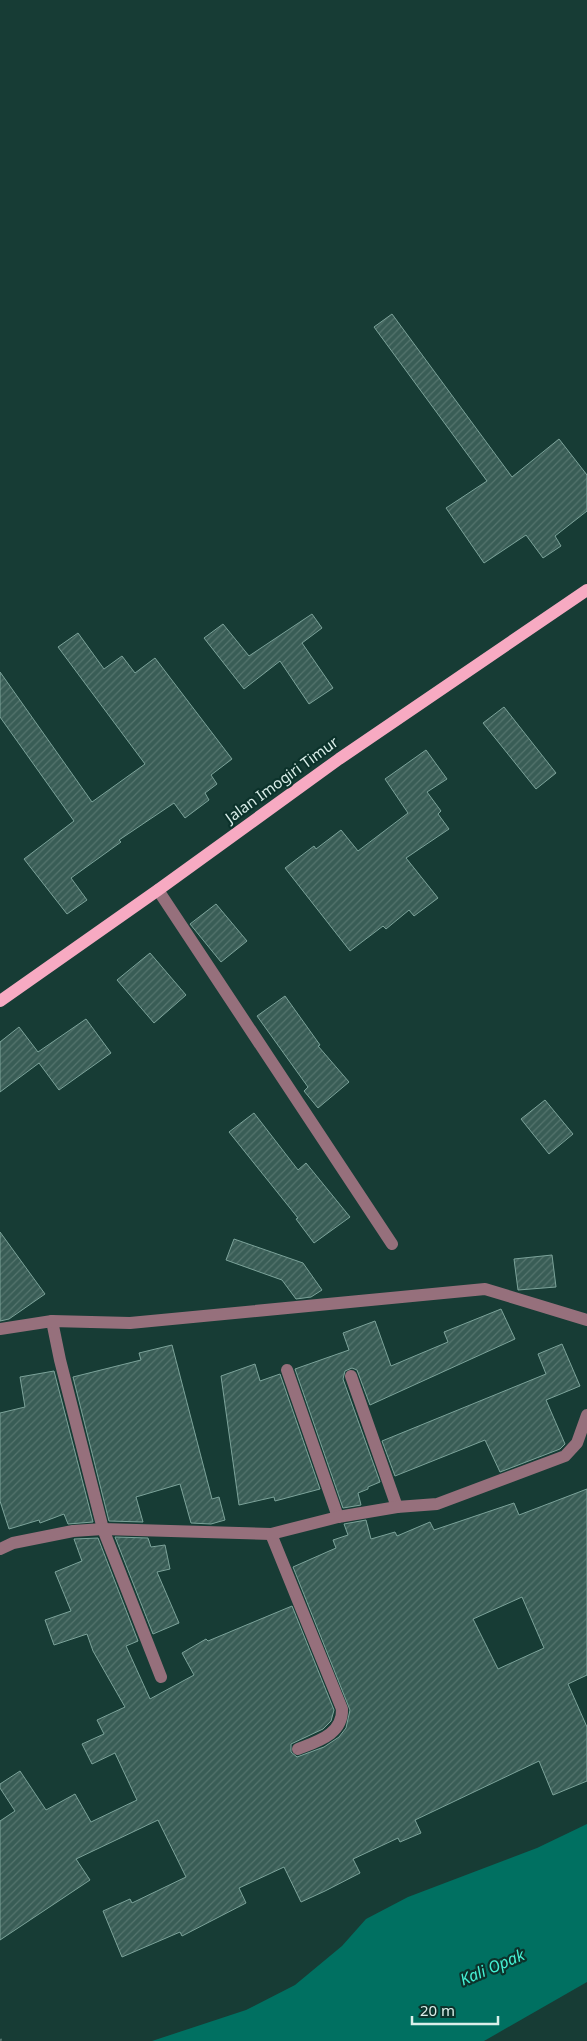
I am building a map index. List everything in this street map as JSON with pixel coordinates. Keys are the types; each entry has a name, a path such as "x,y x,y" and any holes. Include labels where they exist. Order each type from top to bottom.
{"main road":[{"name":"Jalan Imogiri Timur","path":"0,1001 339,759 587,590"}],"street":[{"path":"158,890 392,1244"},
{"path":"0,1329 52,1321 130,1323 485,1289 587,1320"},
{"path":"52,1321 60,1360 103,1529 161,1677"},
{"path":"287,1370 338,1518"},
{"path":"352,1376 397,1507"},
{"path":"0,1549 13,1543 73,1531 103,1529 271,1534 338,1518 397,1507 437,1504 565,1456 578,1443 587,1415"},
{"path":"271,1534 342,1709 342,1720 337,1728 320,1740 298,1749"}],"water":[{"name":"Kali Opak","path":"587,1824 587,1982 484,2041 152,2041 246,2010 295,1985 342,1946 366,1919 408,1897 537,1848"}],"building":[{"path":"392,314 512,477 559,439 587,475 587,511 555,536 561,546 543,558 526,535 484,563 446,508 487,481 374,327"},
{"path":"312,614 322,628 302,643 333,688 309,704 280,661 244,689 204,638 223,624 249,656"},
{"path":"78,633 104,669 122,656 135,673 155,658 232,759 211,775 217,784 205,793 209,800 185,818 174,803 119,840 121,842 71,878 87,900 67,914 24,859 74,821 0,717 0,672 92,802 145,764 58,647"},
{"path":"504,707 556,773 536,789 483,723"},
{"path":"426,750 447,779 427,792 441,811 438,814 449,829 406,858 438,898 414,916 409,910 386,929 383,926 350,951 285,868 314,846 316,849 341,830 358,851 408,813 385,779"},
{"path":"216,904 247,941 221,962 190,924"},
{"path":"150,953 186,995 154,1023 117,980"},
{"path":"285,996 320,1045 318,1046 349,1082 318,1108 304,1091 308,1087 257,1016"},
{"path":"86,1019 111,1053 59,1090 39,1063 0,1092 0,1042 19,1027 38,1052"},
{"path":"545,1100 573,1134 549,1154 521,1119"},
{"path":"254,1113 298,1170 306,1163 350,1217 314,1243 296,1219 298,1218 229,1132"},
{"path":"0,1232 45,1294 9,1319 0,1321"},
{"path":"234,1239 303,1263 322,1290 311,1297 296,1299 282,1280 226,1260"},
{"path":"552,1255 556,1287 518,1290 514,1259"},
{"path":"501,1309 515,1339 370,1405 357,1370 352,1368 345,1371 343,1379 380,1482 358,1493 361,1505 343,1508 295,1369 349,1350 343,1333 375,1321 391,1366 448,1342 444,1332"},
{"path":"562,1344 580,1386 546,1400 565,1444 560,1449 500,1472 485,1440 395,1476 382,1441 546,1374 538,1354"},
{"path":"172,1345 212,1499 219,1497 225,1520 211,1524 191,1523 180,1484 136,1497 143,1522 109,1521 73,1377 141,1360 139,1353"},
{"path":"255,1364 260,1381 280,1374 320,1489 275,1501 274,1497 239,1505 221,1376"},
{"path":"54,1371 93,1522 68,1524 64,1514 40,1523 39,1520 9,1529 0,1501 0,1413 25,1407 20,1377"},
{"path":"587,1489 587,1675 568,1684 587,1727 587,1781 553,1795 539,1761 415,1820 421,1833 400,1842 398,1838 353,1859 360,1873 325,1891 301,1902 284,1867 239,1888 246,1903 182,1936 180,1932 122,1957 103,1911 130,1899 132,1903 186,1877 158,1820 76,1859 90,1880 0,1940 0,1821 15,1811 0,1788 0,1784 20,1771 46,1810 75,1794 91,1822 137,1800 115,1753 92,1764 82,1744 104,1734 97,1720 125,1707 93,1651 87,1634 54,1645 45,1620 71,1611 55,1572 82,1561 74,1539 98,1538 138,1641 126,1646 150,1699 194,1675 182,1653 206,1639 208,1641 292,1606 334,1710 331,1721 323,1729 291,1744 291,1752 297,1757 324,1747 339,1737 346,1728 350,1710 293,1567 336,1548 333,1540 348,1535 344,1524 366,1520 371,1539 395,1532 397,1536 430,1522 434,1530 514,1503 519,1515","holes":["522,1597 544,1648 498,1669 473,1619"]},
{"path":"115,1537 148,1538 151,1547 165,1545 170,1569 157,1572 179,1623 153,1634"}]}
